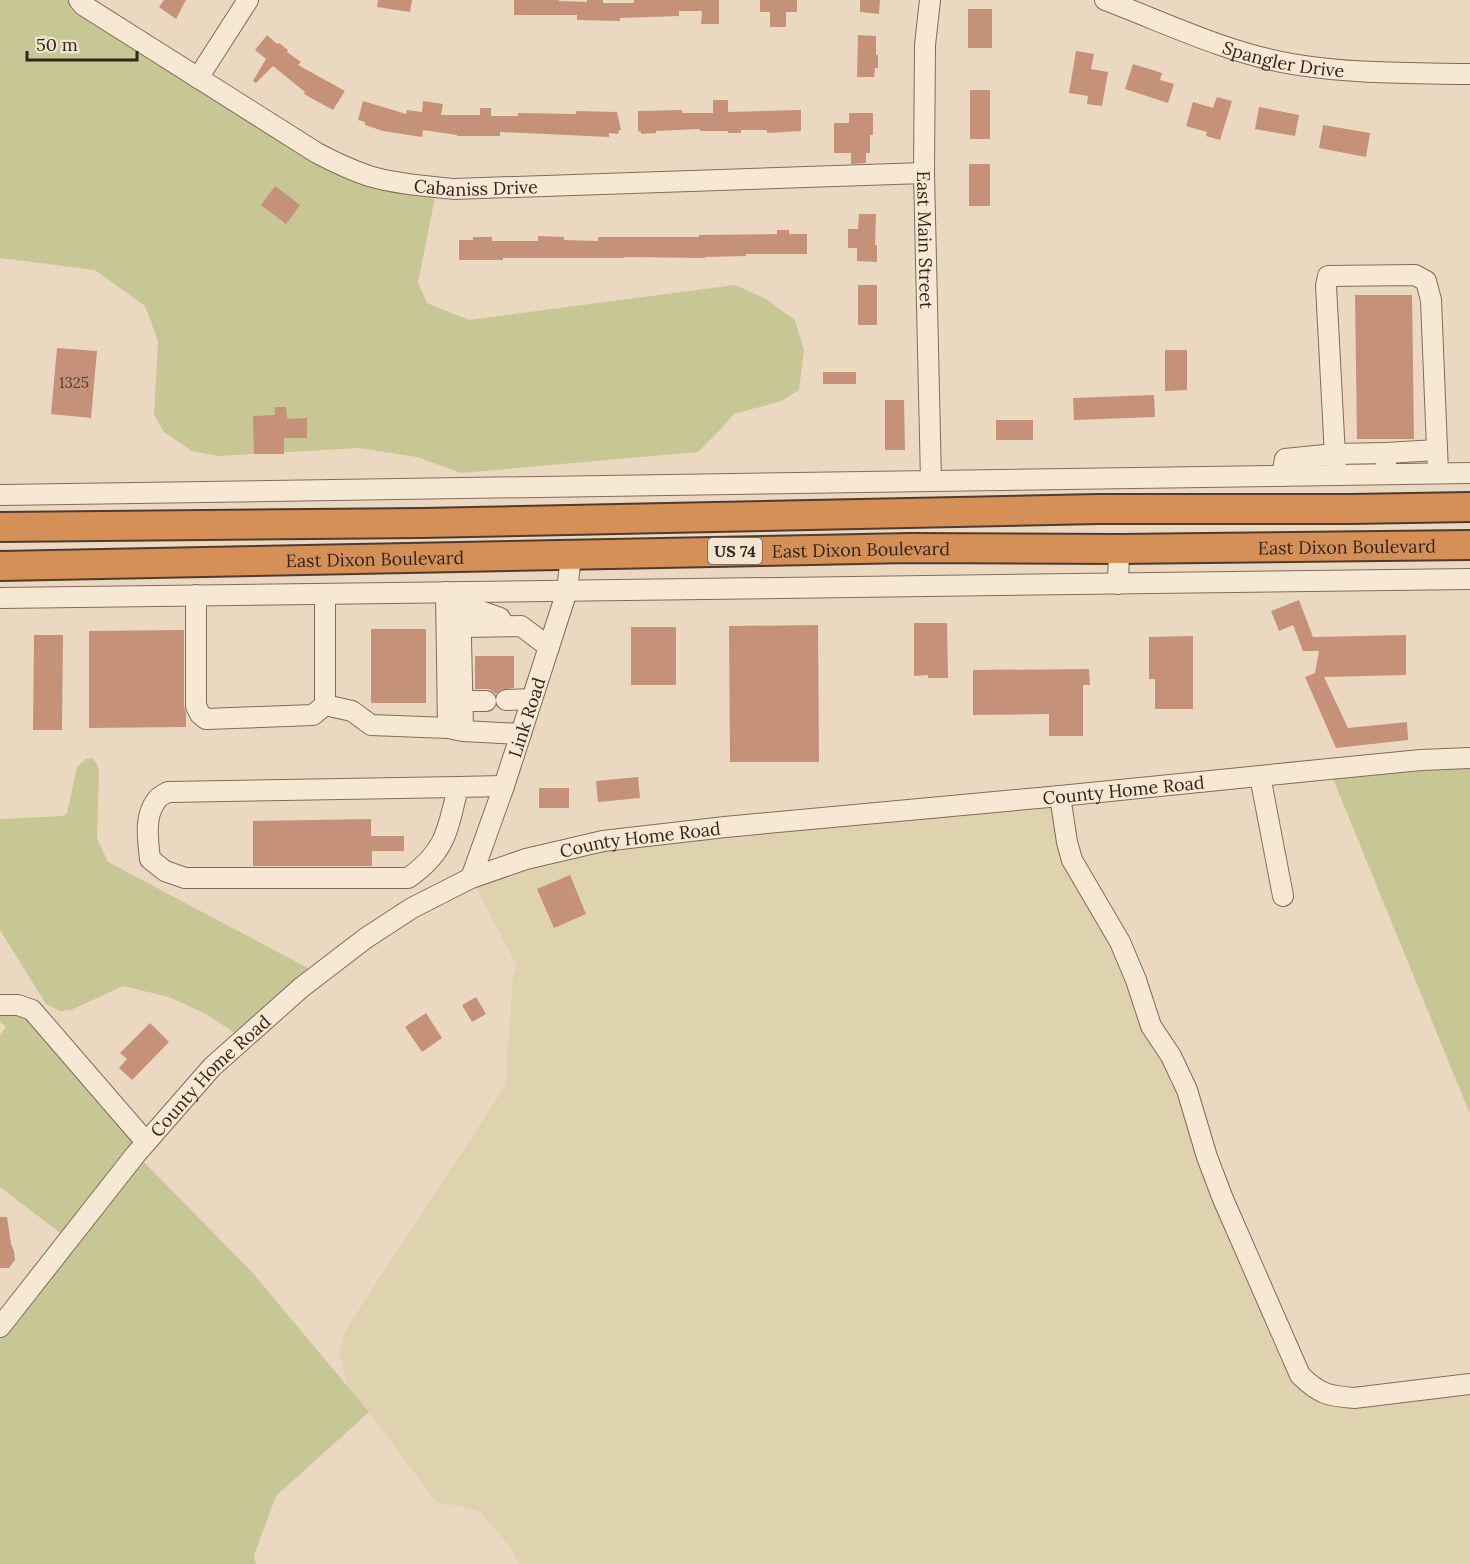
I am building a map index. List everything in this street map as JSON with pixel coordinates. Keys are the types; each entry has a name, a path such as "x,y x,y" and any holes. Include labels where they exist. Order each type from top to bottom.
{"highway":[{"name":"East Dixon Boulevard","path":"0,527 422,523 1098,509 1470,507"},
{"path":"876,549 919,535 948,532 1080,529 1089,526 1098,509"},
{"path":"1119,549 1123,535 1134,530 1218,529 1296,523 1312,521 1351,509"},
{"path":"0,546 139,544 181,525"},
{"name":"East Dixon Boulevard","path":"0,566 876,549 1470,545"}],"street":[{"name":"Cabaniss Drive","path":"79,0 83,5 317,153 371,176 422,186 454,189 924,173"},
{"path":"198,78 248,0"},
{"name":"East Main Street","path":"930,0 925,45 924,173 932,481"},
{"name":"Spangler Drive","path":"1105,0 1245,53 1290,64 1371,73 1470,74"},
{"path":"1336,475 1326,286 1328,276 1415,275 1426,281 1431,300 1438,473"},
{"path":"1282,476 1285,459 1335,454 1437,450"},
{"path":"1386,453 1387,474"},
{"path":"0,495 1470,473"},
{"path":"1098,478 1098,509"},
{"path":"1118,584 1119,549"},
{"name":"Link Road","path":"471,878 504,786 567,591 571,555"},
{"name":"East Dixon Boulevard","path":"0,598 326,594 457,606 567,591 1470,579"},
{"path":"196,596 196,706 202,717 206,719 313,716 326,705 326,594"},
{"path":"457,606 504,626 521,626 549,647"},
{"path":"456,729 463,701 457,606"},
{"path":"456,729 457,606"},
{"path":"506,700 532,699"},
{"path":"463,701 486,701"},
{"path":"326,705 352,711 371,725 521,734"},
{"name":"County Home Road","path":"0,1327 146,1142 212,1067 302,987 366,938 412,908 471,878 526,859 603,841 725,827 1421,760 1470,758"},
{"path":"1260,776 1283,896"},
{"path":"458,787 448,829 435,855 408,878 185,878 165,871 150,859 147,838 150,812 156,799 168,792 504,786"},
{"path":"1060,796 1066,842 1072,860 1120,942 1136,980 1151,1026 1171,1056 1187,1090 1223,1199 1300,1376 1318,1391 1354,1398 1470,1384"},
{"path":"408,878 412,908"},
{"path":"0,1005 18,1005 32,1010 146,1142"}],"shaded area":[{"path":"1060,796 1067,842 1207,1157 1318,1391 1470,1384 1470,1564 519,1564 510,1547 480,1512 456,1505 437,1503 348,1387 339,1352 345,1331 505,1086 513,976 516,964 471,878 526,859"}],"green space":[{"path":"0,0 79,0 317,153 437,187 418,283 427,303 469,320 735,285 766,299 795,320 804,350 799,390 781,401 734,414 698,452 461,473 417,457 359,448 218,456 192,451 164,432 154,415 158,341 145,306 95,270 0,258"},
{"path":"92,758 99,771 97,838 108,862 319,974 244,1039 206,1014 169,997 123,986 71,1010 60,1011 46,1004 0,930 0,819 63,816 67,813 77,767 86,759"},
{"path":"1470,758 1470,1114 1329,769"},
{"path":"0,1005 18,1005 146,1142 136,1154 251,1271 369,1412 276,1496 254,1555 256,1564 0,1564 0,1327 68,1239 0,1187 0,1035 6,1027 0,1022"}],"building":[{"path":"164,0 186,0 176,19 159,7"},
{"path":"378,0 412,0 410,12 377,7"},
{"path":"514,0 587,2 587,0 603,0 603,3 634,3 634,0 719,0 719,24 701,24 702,11 679,11 679,16 620,18 620,21 577,20 577,15 514,15"},
{"path":"760,0 797,0 797,12 786,12 786,27 770,27 770,12 760,12"},
{"path":"860,0 880,0 879,14 860,12"},
{"path":"968,9 992,9 992,48 968,48"},
{"path":"267,35 301,62 298,65 345,91 333,110 304,94 305,92 273,66 256,83 253,81 266,59 255,50"},
{"path":"858,35 876,36 878,68 875,68 874,77 857,77"},
{"path":"1076,51 1094,54 1091,69 1108,72 1102,106 1087,104 1088,96 1069,93"},
{"path":"1133,64 1162,73 1160,80 1174,84 1168,103 1125,89"},
{"path":"970,90 990,90 990,139 970,139"},
{"path":"1217,97 1232,101 1220,140 1206,136 1207,132 1186,126 1193,102 1213,108"},
{"path":"713,100 728,100 728,112 801,110 801,131 767,133 767,130 741,130 741,133 728,133 728,131 700,131 700,129 641,134 638,131 638,111 682,110 682,113 713,113"},
{"path":"363,101 406,114 407,110 422,112 423,101 443,104 441,115 480,115 480,108 491,108 491,116 518,116 518,113 576,114 576,111 617,112 621,130 618,134 609,133 609,137 500,132 500,136 457,136 423,130 422,137 383,131 365,125 365,122 358,120"},
{"path":"1259,107 1299,115 1295,136 1255,129"},
{"path":"849,113 873,113 873,135 870,135 870,153 866,153 866,163 851,164 851,153 834,153 834,123 849,123"},
{"path":"1323,125 1370,133 1366,157 1319,148"},
{"path":"969,164 990,164 990,206 969,206"},
{"path":"275,186 300,205 286,224 261,205"},
{"path":"859,214 876,214 877,262 857,261 857,248 848,248 848,229 858,229"},
{"path":"777,230 789,230 789,234 807,234 807,254 746,254 746,256 706,258 459,260 459,240 473,240 473,237 492,237 492,241 538,241 538,236 564,237 564,240 598,241 598,237 777,234"},
{"path":"858,285 877,285 877,325 858,325"},
{"path":"1355,295 1412,295 1414,439 1357,439"},
{"path":"57,348 97,351 91,418 51,414"},
{"path":"1165,350 1187,350 1187,390 1165,391"},
{"path":"823,372 856,372 856,384 823,384"},
{"path":"1154,395 1155,417 1074,420 1073,398"},
{"path":"885,400 904,400 905,450 885,450"},
{"path":"275,407 286,407 287,419 307,418 307,438 284,438 284,454 254,454 253,416 275,415"},
{"path":"996,420 1033,420 1033,440 996,440"},
{"path":"1299,600 1313,637 1406,635 1406,675 1324,677 1348,728 1407,722 1408,740 1336,748 1305,677 1315,673 1319,651 1303,651 1293,625 1279,631 1271,611"},
{"path":"914,623 947,623 948,678 928,678 928,675 914,676"},
{"path":"818,625 819,762 730,762 729,626"},
{"path":"631,627 676,627 676,685 631,685"},
{"path":"371,629 426,629 426,703 371,703"},
{"path":"184,630 186,727 89,728 89,631"},
{"path":"34,635 63,635 62,730 33,730"},
{"path":"1193,636 1193,709 1155,709 1155,679 1149,679 1149,637"},
{"path":"475,656 514,656 514,688 500,690 496,694 487,689 475,689"},
{"path":"1089,669 1090,685 1083,685 1083,736 1049,736 1049,714 973,715 973,670"},
{"path":"638,777 640,798 598,802 596,781"},
{"path":"539,788 569,788 569,808 539,808"},
{"path":"371,819 371,836 404,836 404,851 372,851 372,866 253,866 253,821"},
{"path":"570,875 586,914 554,928 537,889"},
{"path":"476,997 486,1014 472,1022 462,1005"},
{"path":"426,1013 442,1038 422,1052 405,1027"},
{"path":"150,1023 169,1042 132,1080 119,1068 127,1059 120,1053"},
{"path":"0,1217 7,1217 14,1251 15,1260 9,1268 0,1268"}]}
